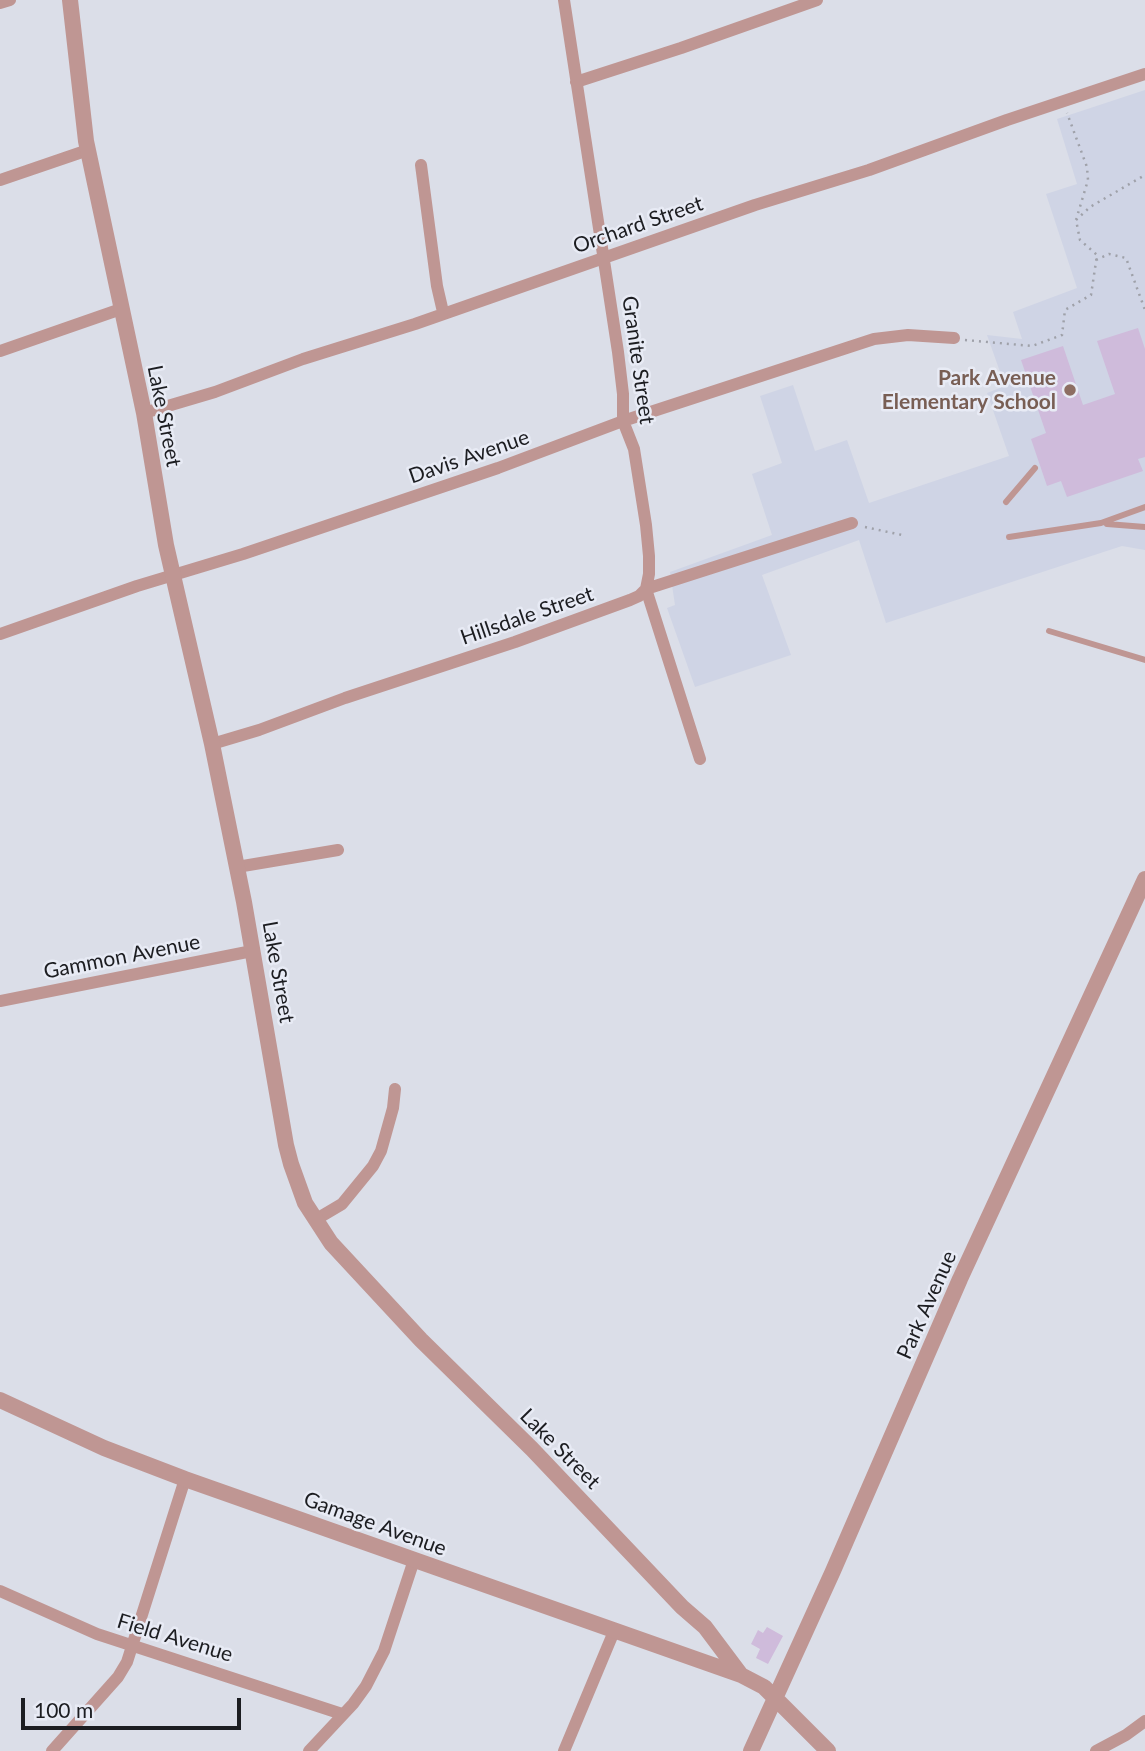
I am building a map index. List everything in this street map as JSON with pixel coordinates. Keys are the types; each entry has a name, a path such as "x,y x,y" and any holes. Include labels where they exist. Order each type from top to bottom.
{"street":[{"path":"0,3 10,0"},
{"name":"Lake Street","path":"70,0 75,62 88,150 144,413 159,507 237,867 291,1164 305,1203 315,1220 354,1269 421,1340 558,1476 682,1607 705,1627 741,1675 751,1678 774,1697 828,1751"},
{"name":"Granite Street","path":"564,0 622,380 623,421 634,449 646,525 649,573 646,589 700,759"},
{"path":"576,82 817,0"},
{"name":"Orchard Street","path":"144,413 215,392 303,359 774,199 869,170 1145,74"},
{"path":"0,180 88,150"},
{"path":"421,165 443,313"},
{"path":"0,351 121,309"},
{"name":"Davis Avenue","path":"0,634 137,586 498,468 623,421 874,339 908,334 954,338"},
{"name":"Hillsdale Street","path":"212,744 528,637 630,600 646,589 852,523"},
{"path":"237,867 338,850"},
{"name":"Park Avenue","path":"751,1751 994,1205 1145,878"},
{"name":"Gammon Avenue","path":"0,1001 252,951"},
{"path":"315,1220 342,1204 373,1166 381,1150 393,1108 395,1089"},
{"name":"Gamage Avenue","path":"0,1400 104,1448 186,1479 741,1675"},
{"path":"52,1751 118,1677 128,1662 186,1479"},
{"path":"309,1751 366,1686 384,1651 414,1560"},
{"name":"Field Avenue","path":"0,1591 132,1646 342,1714"},
{"path":"564,1751 615,1629"},
{"path":"1096,1751 1145,1721"}],"lane":[{"path":"1006,502 1035,468"},
{"path":"1009,537 1101,523 1145,507"},
{"path":"1101,523 1145,527"},
{"path":"1049,631 1145,660"}],"path":[{"path":"954,338 1032,346 1062,335 1065,310 1091,295 1097,256 1080,240 1076,220 1088,180 1087,167 1063,103"},
{"path":"1076,220 1090,207 1145,175"},
{"path":"1096,260 1109,254 1126,258 1145,310"},
{"path":"852,523 902,535"}],"shaded area":[{"name":"Park Avenue Elementary School","path":"1145,90 1145,550 1122,546 886,623 859,540 762,575 791,655 695,687 667,608 675,605 670,572 772,535 752,474 782,463 760,396 793,385 815,451 847,440 869,503 1009,456 987,393 1005,386 987,335 1022,339 1013,312 1077,288 1046,194 1077,184 1057,119"}],"building":[{"path":"1138,328 1145,349 1145,457 1138,459 1143,471 1067,497 1061,481 1047,486 1031,439 1046,433 1021,360 1063,346 1083,405 1115,394 1097,341"},
{"path":"767,1627 783,1636 768,1664 756,1658 760,1649 751,1644 758,1630 763,1633"}],"place":[{"name":"Park Avenue Elementary School","path":"1070,390"}]}
